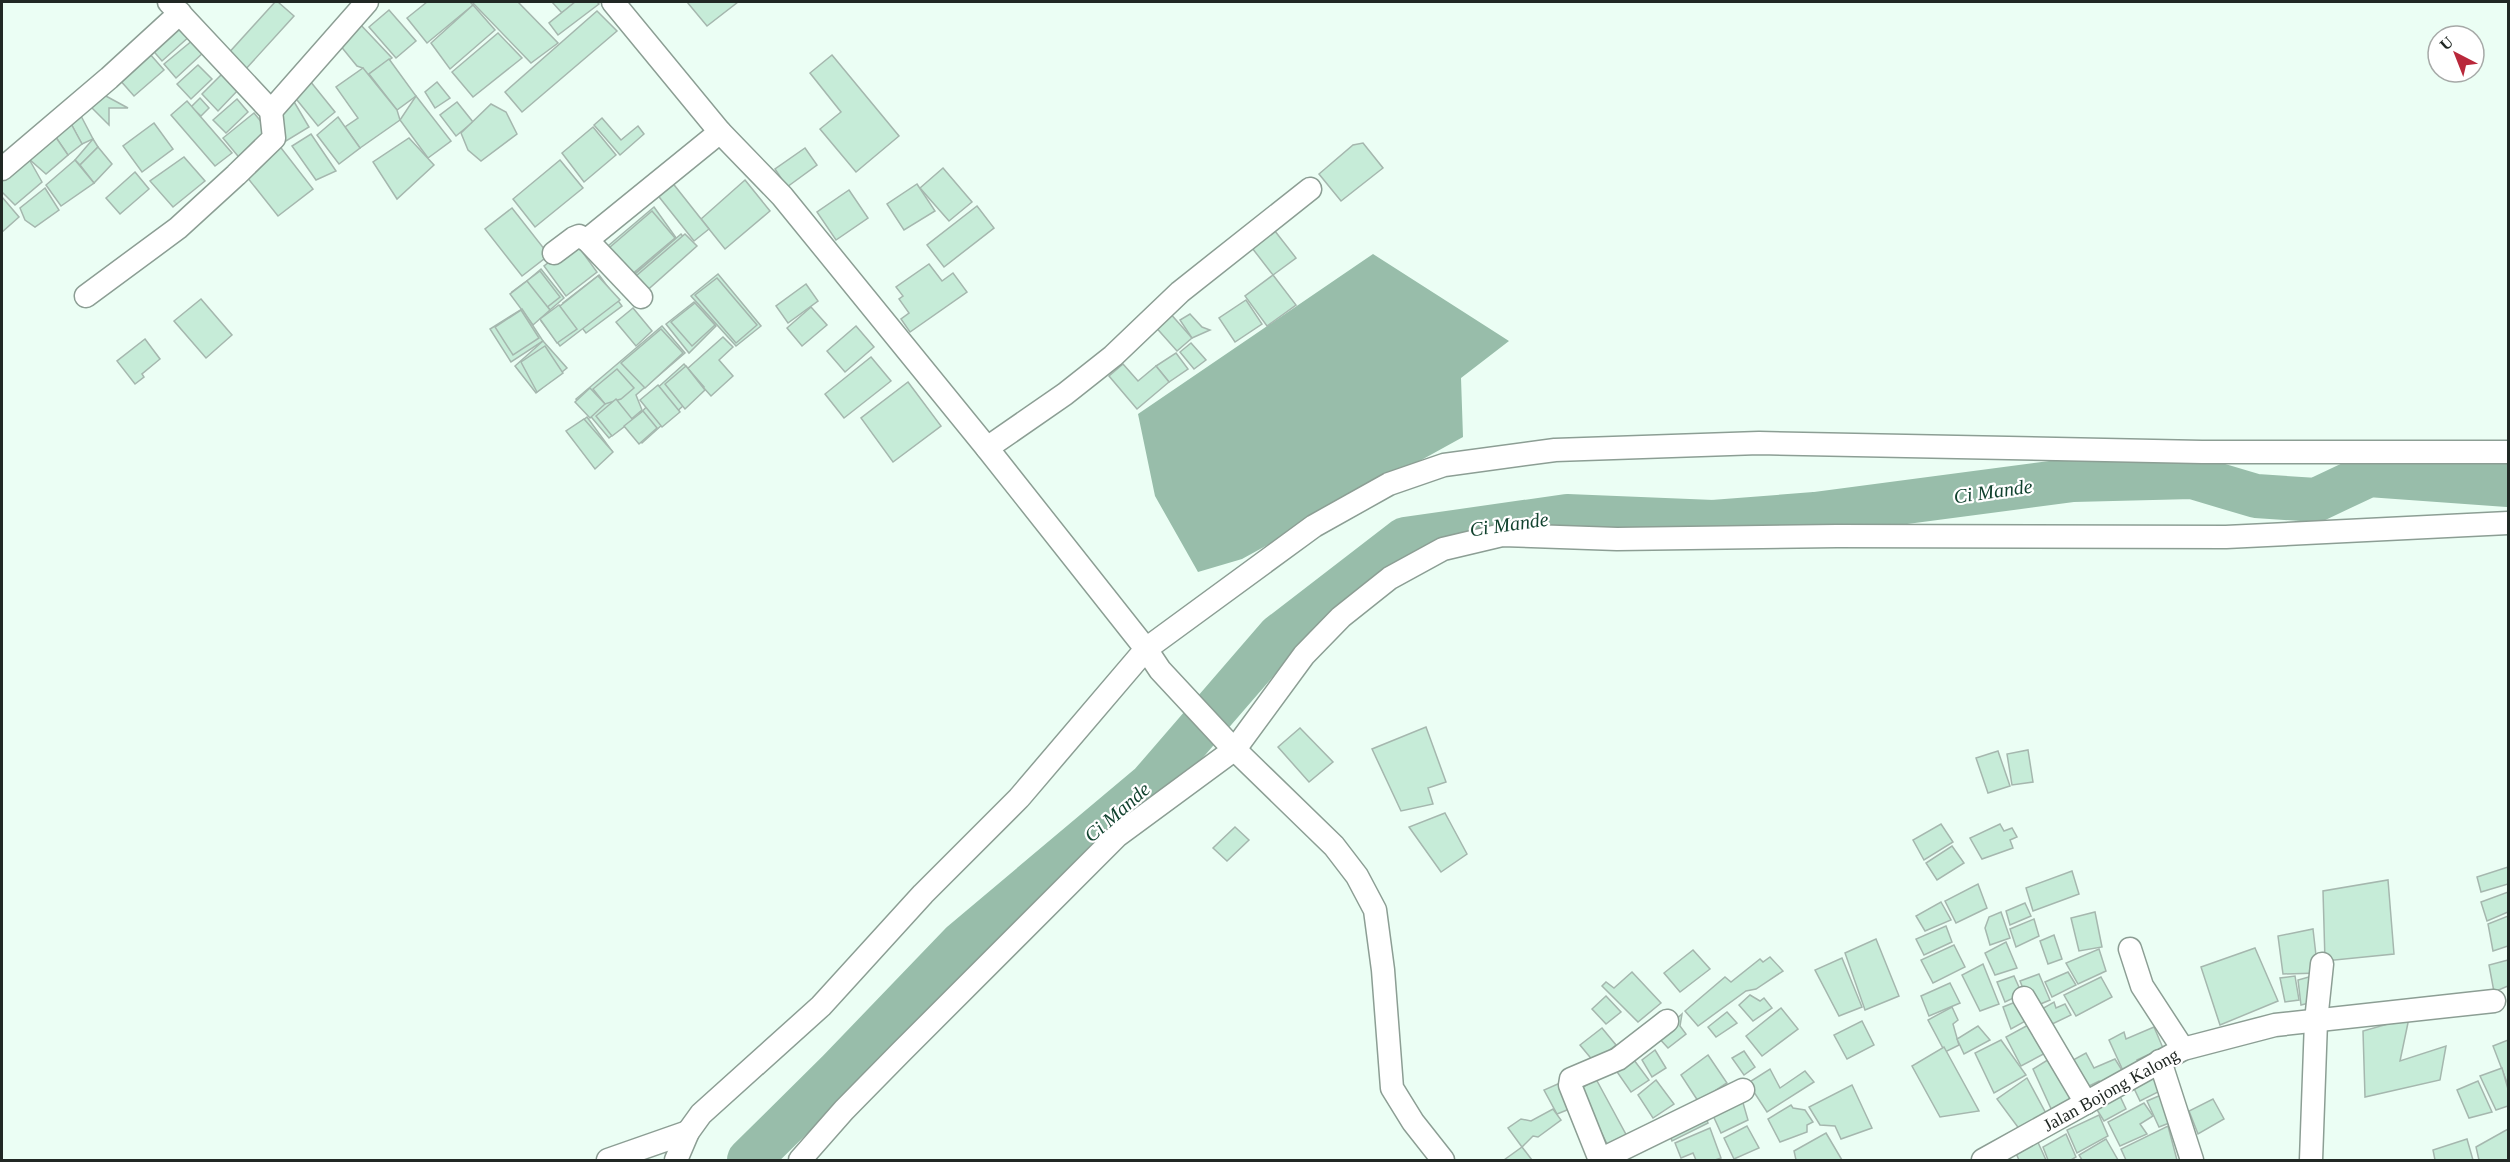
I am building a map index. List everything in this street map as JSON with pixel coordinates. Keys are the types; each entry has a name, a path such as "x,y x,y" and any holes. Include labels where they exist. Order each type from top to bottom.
{"street":[{"path":"271,111 367,2"},
{"path":"613,2 720,132 782,196 987,448 1146,649 1160,670 1231,745 1346,859 1375,910 1383,970 1392,1088 1413,1122 1443,1161"},
{"path":"2,169 109,78 174,7 271,111 274,134 272,141 178,228 86,296"},
{"path":"587,240 720,132"},
{"path":"987,448 1065,394 1113,356 1180,292 1310,189"},
{"path":"554,254 574,237 579,236 587,240 641,297"},
{"path":"676,1161 688,1132 701,1114 821,1006 923,894 1019,798 1146,649 1314,526 1389,484 1444,465 1556,450 1759,442 2190,451 2508,453"},
{"path":"800,1161 844,1110 1117,836 1231,745 1304,655 1341,617 1390,578 1443,549 1502,535 1617,539 1837,536 2226,537 2508,523"},
{"path":"2130,949 2142,986 2183,1049"},
{"path":"2311,1161 2316,1021 2322,964"},
{"path":"2024,998 2086,1103"},
{"name":"Jalan Bojong Kalong","path":"1983,1161 2183,1049 2275,1025 2494,1001"},
{"path":"1667,1021 1618,1059 1571,1079 1570,1085 1600,1160 1743,1090"},
{"path":"2160,1061 2192,1160"},
{"path":"608,1161 688,1132"}],"shaded area":[{"path":"1373,254 1509,341 1461,378 1463,437 1242,559 1198,572 1155,496 1138,414"}],"building":[{"path":"275,2 294,16 244,71 226,56"},
{"path":"427,2 470,2 473,5 427,43 407,18"},
{"path":"472,2 518,2 558,43 531,63"},
{"path":"552,2 575,2 562,13"},
{"path":"575,2 597,2 599,4 558,35 549,23"},
{"path":"687,2 738,2 707,26"},
{"path":"473,5 495,30 450,69 431,43"},
{"path":"389,10 416,41 396,58 369,27"},
{"path":"597,11 617,31 522,112 505,92"},
{"path":"179,21 191,35 162,61 150,47"},
{"path":"358,22 392,58 369,74 367,79 363,68 357,66 339,44"},
{"path":"498,33 522,58 473,97 452,72"},
{"path":"193,40 205,51 176,78 164,64"},
{"path":"149,53 164,70 134,96 119,79"},
{"path":"832,55 899,136 856,172 820,129 841,112 810,73"},
{"path":"389,59 416,96 397,110 369,74"},
{"path":"198,65 212,79 191,99 177,84"},
{"path":"363,68 397,110 400,120 360,148 345,127 358,118 336,87"},
{"path":"223,73 239,89 218,111 202,94"},
{"path":"310,81 335,112 318,126 293,95"},
{"path":"437,82 450,98 435,108 425,92"},
{"path":"104,95 128,108 109,108 109,125 87,103"},
{"path":"416,96 451,141 428,158 400,120"},
{"path":"200,98 209,108 201,116 191,107"},
{"path":"237,99 248,112 226,133 213,120"},
{"path":"293,100 309,127 286,141 273,120"},
{"path":"187,101 232,153 215,166 171,115"},
{"path":"457,102 473,122 456,136 440,115"},
{"path":"491,104 506,112 517,134 481,161 468,150 461,133"},
{"path":"254,113 273,136 242,161 223,138"},
{"path":"80,114 93,139 82,144 69,120"},
{"path":"338,117 360,148 339,164 317,135"},
{"path":"602,118 621,140 638,126 644,134 620,155 594,125"},
{"path":"69,120 82,144 68,155 55,136"},
{"path":"154,123 173,149 142,172 123,146"},
{"path":"593,127 616,155 584,182 562,153"},
{"path":"311,134 336,171 316,180 292,146"},
{"path":"55,136 68,155 46,174 29,159"},
{"path":"409,138 434,165 397,199 373,162"},
{"path":"93,139 98,147 80,165 75,160"},
{"path":"1363,143 1383,168 1341,201 1319,174 1353,145"},
{"path":"278,144 313,189 278,216 243,172"},
{"path":"98,147 112,164 94,183 80,165"},
{"path":"805,148 817,165 787,187 775,169"},
{"path":"184,157 205,181 173,207 150,181"},
{"path":"29,159 42,182 15,205 2,192 2,179"},
{"path":"75,160 94,183 61,206 46,185"},
{"path":"560,160 583,188 535,227 513,199"},
{"path":"943,168 972,202 949,221 920,188"},
{"path":"135,172 149,189 120,214 106,198"},
{"path":"745,180 770,211 725,249 701,219"},
{"path":"671,181 709,229 694,241 656,193"},
{"path":"917,184 935,211 904,230 887,204"},
{"path":"45,188 59,210 35,227 25,220 20,208"},
{"path":"849,190 868,218 836,240 817,212"},
{"path":"2,197 19,217 2,232"},
{"path":"977,206 994,228 944,267 927,245"},
{"path":"654,207 677,239 627,280 602,251"},
{"path":"512,208 549,255 522,276 485,229"},
{"path":"652,211 675,238 624,281 602,254"},
{"path":"1271,226 1296,258 1273,275 1249,244"},
{"path":"681,234 692,248 639,294 627,281"},
{"path":"685,234 697,246 643,294 629,282"},
{"path":"575,242 597,272 566,296 544,266"},
{"path":"929,264 942,281 953,273 967,292 910,332 901,319 909,313 899,299 903,296 896,287"},
{"path":"541,269 564,298 550,310 527,281"},
{"path":"540,271 560,297 532,319 512,292"},
{"path":"718,274 761,326 736,346 691,296"},
{"path":"599,275 622,306 586,333 563,303"},
{"path":"1273,275 1296,305 1267,326 1245,296"},
{"path":"598,276 620,300 560,346 541,321"},
{"path":"717,278 757,325 736,343 695,295"},
{"path":"527,281 550,310 533,325 510,294"},
{"path":"806,284 818,301 788,323 776,306"},
{"path":"201,299 232,335 206,358 174,321"},
{"path":"1246,300 1262,324 1235,342 1219,318"},
{"path":"694,302 716,326 689,353 666,324"},
{"path":"695,303 715,325 692,346 671,322"},
{"path":"559,305 577,329 557,343 540,319"},
{"path":"811,307 827,325 802,346 787,328"},
{"path":"633,308 652,331 636,346 616,322"},
{"path":"522,309 543,341 511,362 490,329"},
{"path":"521,310 539,338 513,355 495,327"},
{"path":"1168,311 1192,338 1177,351 1153,324"},
{"path":"1190,314 1202,327 1210,330 1192,338 1180,320"},
{"path":"662,326 685,353 636,395 642,410 609,438 576,399"},
{"path":"856,326 874,347 845,372 827,351"},
{"path":"661,329 683,353 645,388 621,363"},
{"path":"723,337 733,347 719,360 733,376 711,396 687,369"},
{"path":"145,339 160,359 142,374 144,377 135,384 117,361"},
{"path":"543,341 567,368 536,393 515,366"},
{"path":"1191,343 1206,360 1194,369 1180,352"},
{"path":"545,346 563,373 537,392 521,362"},
{"path":"1176,353 1188,369 1169,382 1156,366"},
{"path":"871,357 891,381 844,418 825,394"},
{"path":"684,364 704,387 642,443 628,427 649,404 645,399"},
{"path":"1123,364 1138,381 1156,366 1169,382 1137,409 1109,376"},
{"path":"686,366 705,390 685,409 665,384"},
{"path":"617,369 634,388 621,399 605,404 593,389"},
{"path":"908,382 941,426 893,462 861,418"},
{"path":"658,385 680,412 662,427 640,400"},
{"path":"590,388 605,404 590,418 575,402"},
{"path":"616,399 633,420 612,436 596,416"},
{"path":"643,411 657,428 639,444 624,426"},
{"path":"587,417 612,451 593,465 568,432"},
{"path":"584,419 613,452 595,469 566,431"},
{"path":"1426,727 1446,782 1428,788 1433,804 1401,811 1372,749"},
{"path":"1300,728 1333,762 1309,782 1278,747"},
{"path":"2028,750 2033,782 2012,785 2007,754"},
{"path":"1998,751 2010,786 1988,793 1976,758"},
{"path":"1445,813 1467,854 1441,872 1409,827"},
{"path":"1941,824 1953,842 1924,860 1913,840"},
{"path":"2000,824 2004,831 2012,828 2017,837 2010,840 2013,848 1982,859 1970,838"},
{"path":"1235,827 1249,840 1227,861 1213,848"},
{"path":"1952,846 1964,863 1937,880 1926,863"},
{"path":"2508,867 2508,884 2481,892 2477,877"},
{"path":"2072,871 2079,894 2033,911 2026,888"},
{"path":"2388,880 2394,954 2325,961 2323,891"},
{"path":"1978,884 1987,908 1956,923 1945,901"},
{"path":"2508,892 2508,912 2487,921 2481,902"},
{"path":"1941,902 1951,920 1925,931 1916,916"},
{"path":"2025,903 2031,916 2010,925 2006,911"},
{"path":"2001,912 2010,938 1990,945 1985,928 1989,917"},
{"path":"2095,912 2102,947 2079,951 2071,918"},
{"path":"2508,916 2508,946 2493,951 2488,924"},
{"path":"2034,919 2039,936 2016,947 2010,929"},
{"path":"1946,926 1952,942 1924,955 1916,939"},
{"path":"2313,929 2318,973 2283,974 2278,936"},
{"path":"2054,935 2062,959 2048,964 2040,941"},
{"path":"1876,939 1899,996 1865,1010 1845,953"},
{"path":"2006,942 2017,968 1995,975 1985,953"},
{"path":"1954,945 1965,967 1933,983 1921,960"},
{"path":"2255,948 2278,1001 2220,1025 2201,967"},
{"path":"2099,949 2106,971 2078,984 2066,963"},
{"path":"1693,950 1710,969 1680,992 1664,973"},
{"path":"1770,957 1783,971 1756,989 1746,991 1698,1026 1685,1011 1725,977 1731,982 1760,959 1763,962"},
{"path":"1842,958 1862,1007 1839,1016 1815,970"},
{"path":"2508,960 2508,986 2494,992 2489,965"},
{"path":"1983,964 1999,1004 1980,1011 1962,975"},
{"path":"1632,972 1661,1003 1638,1022 1602,986 1606,982 1614,988"},
{"path":"2068,972 2076,985 2052,997 2045,982"},
{"path":"2039,974 2050,1000 2031,1008 2020,981"},
{"path":"2316,975 2317,1001 2301,1005 2298,980"},
{"path":"2014,976 2022,994 2005,1002 1997,982"},
{"path":"2295,976 2299,1000 2285,1002 2280,978"},
{"path":"2101,977 2112,997 2076,1016 2064,995"},
{"path":"1950,983 1960,1003 1929,1016 1921,996"},
{"path":"1750,995 1760,1001 1764,998 1772,1008 1753,1021 1739,1005"},
{"path":"1606,996 1621,1012 1606,1024 1592,1009"},
{"path":"2023,999 2031,1018 2011,1029 2003,1007"},
{"path":"2054,1002 2056,1008 2065,1004 2071,1015 2048,1026 2040,1010"},
{"path":"1952,1007 1958,1020 1953,1024 1959,1045 1945,1052 1928,1020"},
{"path":"1781,1008 1798,1029 1762,1056 1746,1036"},
{"path":"1727,1012 1737,1023 1716,1037 1708,1027"},
{"path":"1682,1014 1680,1026 1686,1034 1668,1048 1657,1036"},
{"path":"2409,1018 2400,1061 2446,1046 2440,1080 2365,1097 2363,1031"},
{"path":"1862,1021 1874,1045 1847,1059 1834,1035"},
{"path":"2030,1024 2051,1050 2021,1066 2006,1037"},
{"path":"1978,1026 1990,1040 1964,1054 1957,1039"},
{"path":"2154,1027 2163,1048 2137,1060 2139,1067 2125,1075 2109,1040 2124,1032 2126,1039"},
{"path":"1602,1028 1616,1045 1594,1062 1580,1045"},
{"path":"2001,1040 2026,1075 1994,1093 1975,1053"},
{"path":"2508,1040 2508,1085 2493,1046"},
{"path":"1944,1047 1979,1111 1940,1117 1912,1066"},
{"path":"1655,1050 1666,1068 1652,1077 1642,1060"},
{"path":"1744,1051 1755,1067 1744,1075 1732,1058"},
{"path":"2086,1053 2094,1068 2115,1059 2125,1075 2100,1087 2099,1081 2079,1091 2064,1065"},
{"path":"1708,1055 1727,1083 1716,1090 1718,1094 1698,1101 1681,1075"},
{"path":"1631,1056 1649,1080 1631,1092 1615,1069"},
{"path":"2054,1056 2078,1100 2053,1113 2033,1069"},
{"path":"2502,1068 2508,1089 2508,1106 2496,1110 2480,1076"},
{"path":"1770,1069 1780,1088 1805,1071 1814,1082 1767,1112 1748,1083"},
{"path":"2156,1069 2166,1088 2140,1101 2131,1082"},
{"path":"2027,1078 2049,1119 2023,1134 1997,1099"},
{"path":"1596,1079 1629,1140 1610,1150 1580,1089"},
{"path":"1656,1080 1674,1104 1653,1118 1638,1095"},
{"path":"2478,1081 2492,1112 2469,1118 2457,1090"},
{"path":"1560,1083 1572,1108 1557,1114 1544,1090"},
{"path":"1852,1085 1872,1128 1841,1139 1835,1126 1820,1125 1809,1107"},
{"path":"2118,1092 2126,1109 2104,1121 2094,1105"},
{"path":"2168,1092 2177,1120 2159,1127 2147,1101"},
{"path":"1741,1096 1748,1120 1721,1133 1711,1111"},
{"path":"2213,1099 2224,1119 2198,1134 2189,1111"},
{"path":"2144,1103 2153,1116 2140,1124 2147,1134 2120,1146 2108,1122"},
{"path":"1791,1105 1793,1108 1805,1110 1813,1122 1807,1125 1807,1132 1780,1142 1768,1119"},
{"path":"1553,1109 1561,1120 1538,1137 1533,1136 1522,1147 1508,1128 1521,1119 1531,1121"},
{"path":"1705,1114 1708,1123 1672,1141 1669,1132"},
{"path":"2099,1115 2108,1136 2077,1153 2067,1130"},
{"path":"1747,1126 1759,1148 1734,1159 1724,1138"},
{"path":"2168,1126 2177,1160 2126,1160 2121,1149"},
{"path":"1710,1128 1721,1158 1696,1160 1693,1153 1681,1158 1675,1143"},
{"path":"2508,1129 2508,1160 2479,1160 2476,1147"},
{"path":"1826,1133 1842,1160 1796,1160 1794,1151"},
{"path":"2066,1134 2076,1157 2071,1160 2048,1160 2043,1147"},
{"path":"2036,1138 2046,1160 2019,1160 2015,1151"},
{"path":"2106,1139 2118,1160 2082,1160 2079,1155"},
{"path":"2467,1139 2473,1160 2435,1160 2433,1150"},
{"path":"1522,1147 1532,1160 1504,1160"}],"waterway":[{"name":"Ci Mande","path":"749,1160 837,1073 962,943 1151,784 1279,636 1405,539 1567,516 1713,522 1815,514 2073,480 2192,477 2256,496 2316,500 2369,475 2508,485"}]}
